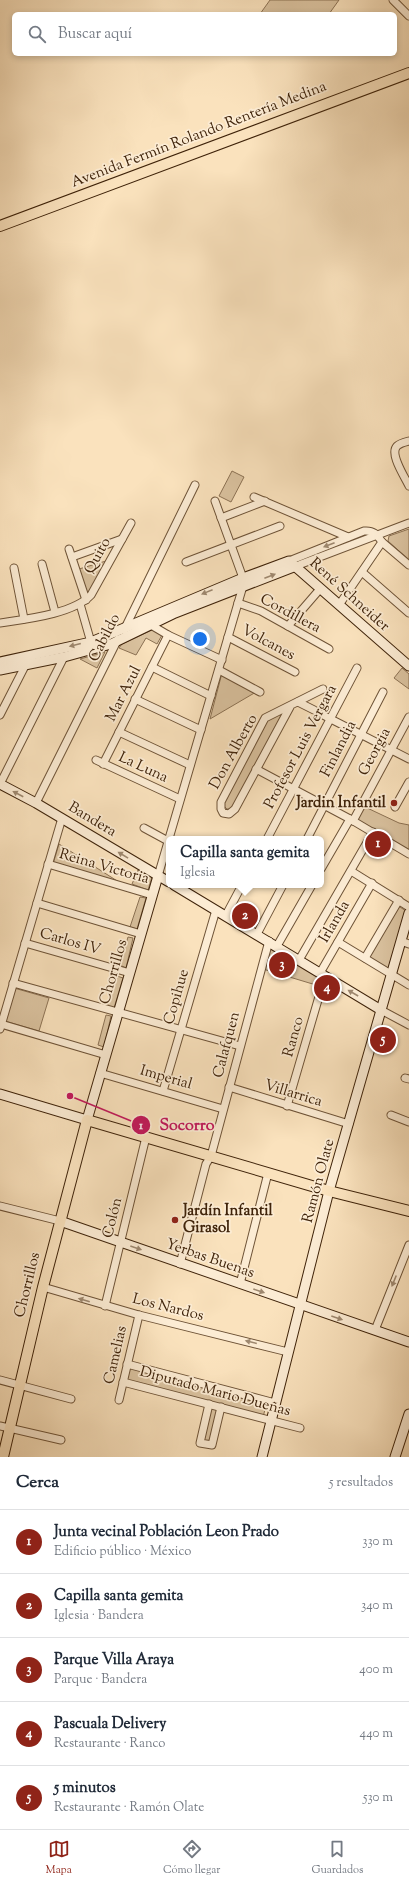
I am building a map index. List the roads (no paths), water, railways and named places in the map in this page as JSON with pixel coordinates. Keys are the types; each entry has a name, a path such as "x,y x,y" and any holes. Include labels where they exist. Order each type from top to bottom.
{"main road":[{"name":"Avenida Fermín Rolando Rentería Medina","path":"0,226 409,72"},
{"path":"87,1120 329,1191 409,1212"},
{"name":"Chorrillos","path":"3,1457 5,1427 20,1386 43,1287 87,1120"}],"street":[{"path":"393,0 409,16"},
{"path":"409,441 398,445 394,456 409,486"},
{"name":"Cabildo","path":"36,803 117,641 125,628 195,485"},
{"path":"254,497 348,537"},
{"path":"215,501 243,582"},
{"path":"221,518 265,501"},
{"name":"Quito","path":"83,602 91,595 131,523"},
{"path":"0,662 25,662 64,657 92,646 125,628 243,582 409,523"},
{"path":"186,562 280,526"},
{"path":"293,564 348,537 367,531 372,531 378,535 382,542 409,565"},
{"path":"72,557 122,539"},
{"path":"339,605 382,542"},
{"path":"69,549 83,602 92,646"},
{"path":"42,564 55,612"},
{"name":"René Schneider","path":"293,564 409,666"},
{"path":"14,568 24,620"},
{"path":"362,572 409,613"},
{"path":"0,670 25,662 117,641 243,582"},
{"name":"Chorrillos","path":"169,836 222,660 243,582"},
{"path":"288,626 320,589"},
{"path":"0,623 24,620 55,612 83,602"},
{"name":"Cordillera","path":"238,603 261,611 329,649"},
{"path":"151,625 168,635 222,660"},
{"name":"Mar Azul","path":"103,764 168,635"},
{"name":"Volcanes","path":"228,637 295,672"},
{"path":"0,784 64,657"},
{"path":"0,715 2,706 25,662"},
{"path":"152,667 211,696"},
{"name":"Profesor Luis Vergara","path":"269,836 357,668"},
{"path":"219,670 260,692"},
{"name":"Don Alberto","path":"256,769 235,809 229,814 223,813 221,809 221,802 265,718 323,689"},
{"name":"Finlandia","path":"309,836 383,692"},
{"path":"135,699 201,730"},
{"path":"298,702 409,759"},
{"path":"290,706 256,769 373,832 409,854"},
{"name":"Georgia","path":"324,865 409,717"},
{"path":"119,732 190,765"},
{"name":"La Luna","path":"96,760 180,799"},
{"path":"395,807 409,782"},
{"name":"Bandera","path":"0,784 62,818 166,880"},
{"path":"62,818 1,1027 106,1055"},
{"path":"144,828 166,840"},
{"path":"299,960 373,832"},
{"name":"Chorrillos","path":"87,1120 166,848"},
{"name":"Reina Victoria","path":"48,864 152,895"},
{"path":"351,871 409,907"},
{"name":"Irlanda","path":"323,975 338,942 372,883"},
{"path":"179,888 409,1025"},
{"path":"226,915 240,888"},
{"path":"257,934 281,888"},
{"path":"277,946 310,888"},
{"path":"365,958 399,900"},
{"path":"37,903 141,934"},
{"name":"Copihue","path":"163,1091 216,910"},
{"name":"Ramón Olate","path":"262,1457 329,1191 392,974 405,942 409,913"},
{"name":"Calafquen","path":"180,1264 206,1164 211,1156 268,941"},
{"path":"338,942 409,985"},
{"name":"Carlos IV","path":"25,943 130,973"},
{"name":"Ranco","path":"287,1106 323,975"},
{"path":"13,983 240,1046"},
{"name":"Imperial","path":"100,1073 223,1109"},
{"name":"Villarrica","path":"229,1087 348,1124"},
{"path":"0,1094 87,1120"},
{"path":"391,1115 409,1122"},
{"name":"Colón","path":"105,1306 146,1137"},
{"path":"240,1284 268,1173"},
{"name":"Yerbas Buenas","path":"0,1206 60,1221 180,1264 409,1342"},
{"path":"375,1330 409,1245"},
{"name":"Los Nardos","path":"43,1287 105,1306 288,1352"},
{"name":"Camelias","path":"119,1400 139,1315"},
{"name":"Diputado Mario Dueñas","path":"127,1364 275,1404"},
{"path":"0,1380 71,1399"},
{"name":"Diputado Mario Dueñas","path":"123,1382 300,1428"},
{"path":"209,1404 200,1442 206,1444 212,1445 221,1407"},
{"path":"395,1457 409,1414"},
{"path":"5,1427 61,1440"}],"place":[{"name":"Jardin Infantil","path":"394,803"},
{"name":"Junta vecinal Población Leon Prado","path":"378,844"},
{"name":"Capilla santa gemita","path":"245,916"},
{"name":"Parque Villa Araya","path":"282,965"},
{"name":"Pascuala Delivery","path":"327,988"},
{"name":"5 minutos","path":"383,1040"},
{"name":"Socorro","path":"70,1096"},
{"name":"Jardín Infantil Girasol","path":"175,1220"}]}
